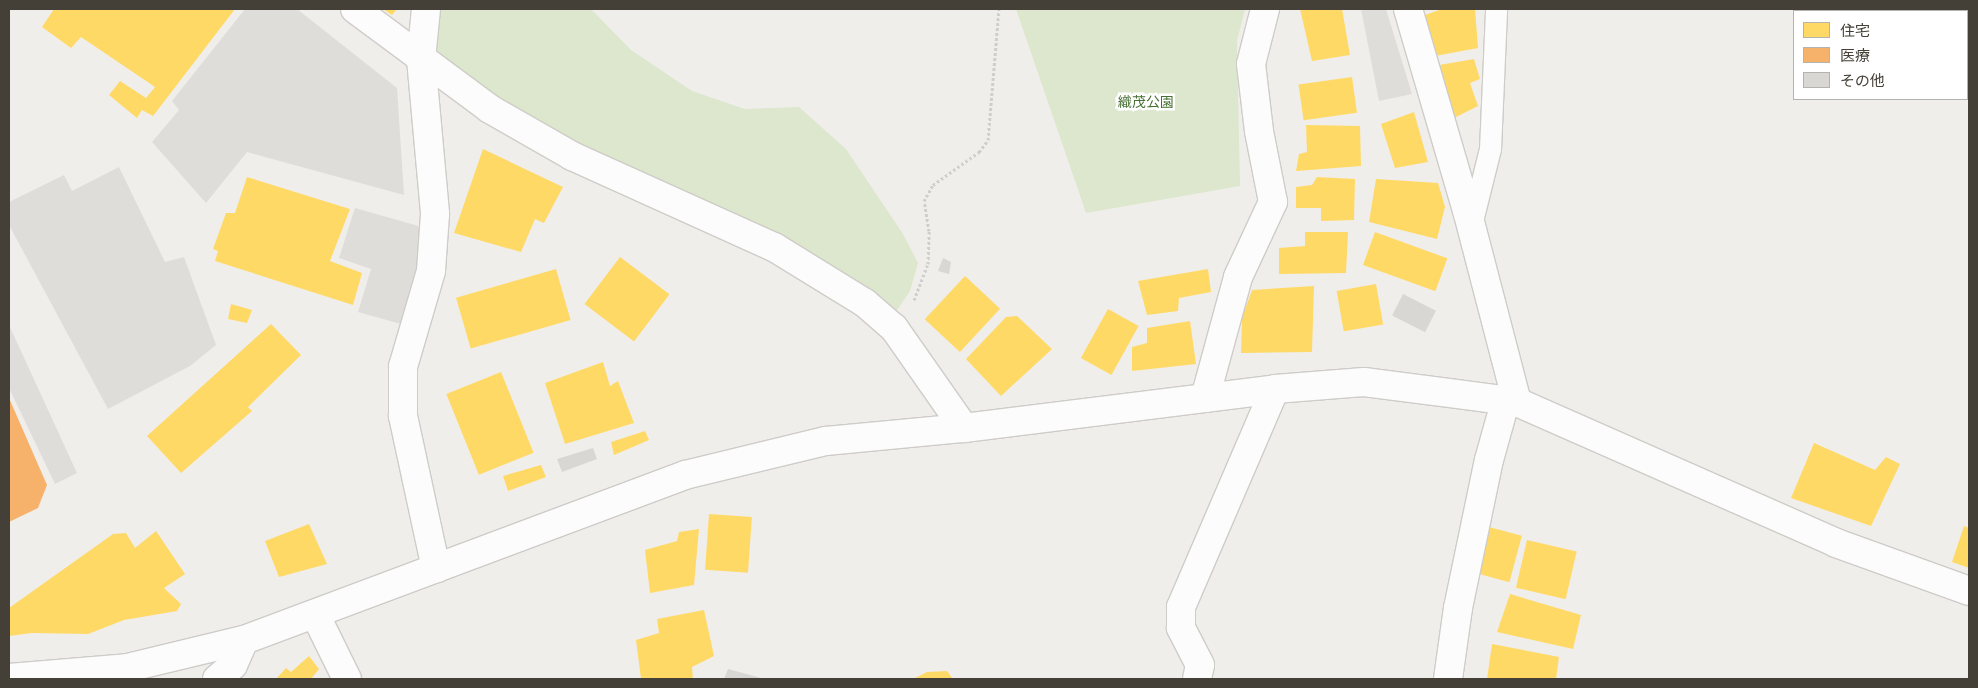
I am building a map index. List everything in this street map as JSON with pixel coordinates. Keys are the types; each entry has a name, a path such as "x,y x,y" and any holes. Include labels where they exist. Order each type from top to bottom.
{"street":[{"path":"355,9 490,109 572,156 774,247 865,303 894,328 964,428"},
{"path":"426,9 421,59 435,214 432,271 403,367 403,416 436,568"},
{"path":"1205,398 1238,277 1273,202 1259,131 1251,64 1265,9"},
{"path":"1408,9 1471,226 1511,400 1488,460 1458,608 1448,679"},
{"path":"9,678 127,668 244,640 316,616 436,568 685,475 826,441 964,428 1275,389 1364,382 1511,400 1836,543 1969,591"},
{"path":"1197,679 1200,665 1181,628 1181,607 1275,389"},
{"path":"316,616 347,679"},
{"path":"217,679 234,665 244,640"}],"lane":[{"path":"1471,226 1490,149 1496,9"}],"path":[{"path":"894,328 921,288 928,264 930,231 924,201 933,185 979,152 988,140 998,9"}],"green space":[{"path":"437,9 591,9 631,50 692,91 745,109 799,107 846,149 903,234 918,263 910,291 895,313 494,101 433,51"},
{"name":"織茂公園","path":"1016,9 1245,9 1237,41 1240,186 1086,213"}],"shaded area":[{"path":"245,9 297,9 397,88 404,195 247,152 206,203 152,142 179,110 172,101"},
{"path":"1361,9 1386,9 1412,94 1379,101"},
{"path":"119,167 165,262 184,257 216,345 190,366 108,409 9,225 9,202 64,175 72,191"},
{"path":"355,208 422,227 420,276 401,324 358,312 371,269 339,258"},
{"path":"9,325 77,473 55,484 9,388"}],"building: 住宅":[{"path":"54,9 235,9 153,116 142,110 137,118 109,95 120,81 146,98 155,87 81,37 71,48 42,27"},
{"path":"383,9 397,9 392,15"},
{"path":"1300,9 1342,9 1350,55 1312,61"},
{"path":"1442,9 1475,9 1478,48 1435,56 1425,15"},
{"path":"1474,59 1480,79 1470,83 1478,106 1450,120 1434,66"},
{"path":"1352,77 1357,113 1304,120 1299,85"},
{"path":"1414,112 1428,162 1395,168 1381,124"},
{"path":"1306,125 1360,126 1361,166 1296,171 1299,154 1307,152"},
{"path":"483,149 563,187 544,223 535,219 521,252 454,233"},
{"path":"247,177 350,209 330,261 362,273 353,305 215,261 218,251 213,249 226,213 235,213"},
{"path":"1317,177 1355,179 1354,220 1321,221 1321,208 1296,208 1296,187 1312,185"},
{"path":"1376,179 1438,183 1445,207 1437,239 1369,222"},
{"path":"1305,232 1348,232 1346,273 1279,274 1279,248 1305,246"},
{"path":"1375,232 1447,258 1435,291 1363,265"},
{"path":"620,257 670,294 634,341 584,304"},
{"path":"556,269 571,320 471,349 456,298"},
{"path":"1208,269 1211,292 1179,298 1178,311 1147,315 1138,281"},
{"path":"965,276 1000,309 960,352 925,319"},
{"path":"1376,284 1383,324 1344,331 1337,291"},
{"path":"1314,286 1312,352 1241,353 1242,318 1252,290"},
{"path":"231,304 252,310 247,323 228,319"},
{"path":"1108,309 1139,326 1111,375 1081,358"},
{"path":"1017,316 1052,349 1001,396 966,359 1006,317"},
{"path":"1190,321 1196,364 1132,371 1132,347 1147,343 1147,328"},
{"path":"271,324 301,355 248,407 252,411 181,473 147,436"},
{"path":"603,362 610,386 618,381 634,423 565,444 545,383"},
{"path":"501,372 534,453 479,475 446,394"},
{"path":"645,431 649,440 614,455 611,442"},
{"path":"1814,443 1875,470 1886,457 1900,464 1871,526 1791,498"},
{"path":"541,465 546,477 508,491 503,476"},
{"path":"709,514 752,517 748,573 705,570"},
{"path":"309,524 327,564 279,577 265,541"},
{"path":"1964,526 1969,528 1969,568 1952,562"},
{"path":"1489,527 1522,536 1509,582 1477,573"},
{"path":"699,529 694,585 650,593 645,550 677,541 679,532"},
{"path":"156,531 185,574 164,588 181,604 177,611 124,620 88,634 32,633 9,636 9,608 113,534 126,533 135,548"},
{"path":"1527,540 1577,551 1566,599 1516,588"},
{"path":"1510,594 1581,615 1573,649 1497,632"},
{"path":"704,610 714,656 692,667 693,679 641,679 636,640 659,633 657,619"},
{"path":"1492,644 1559,657 1556,679 1487,679"},
{"path":"309,656 319,669 311,679 276,679 286,668 291,672"},
{"path":"947,671 953,679 913,679 927,672"}],"building: 医療":[{"path":"9,398 47,485 38,508 9,522"}],"building: その他":[{"path":"943,258 951,262 949,274 938,271"},
{"path":"1403,294 1436,311 1425,332 1392,315"},
{"path":"593,448 597,459 562,472 557,459"},
{"path":"728,669 765,679 724,679"}]}
